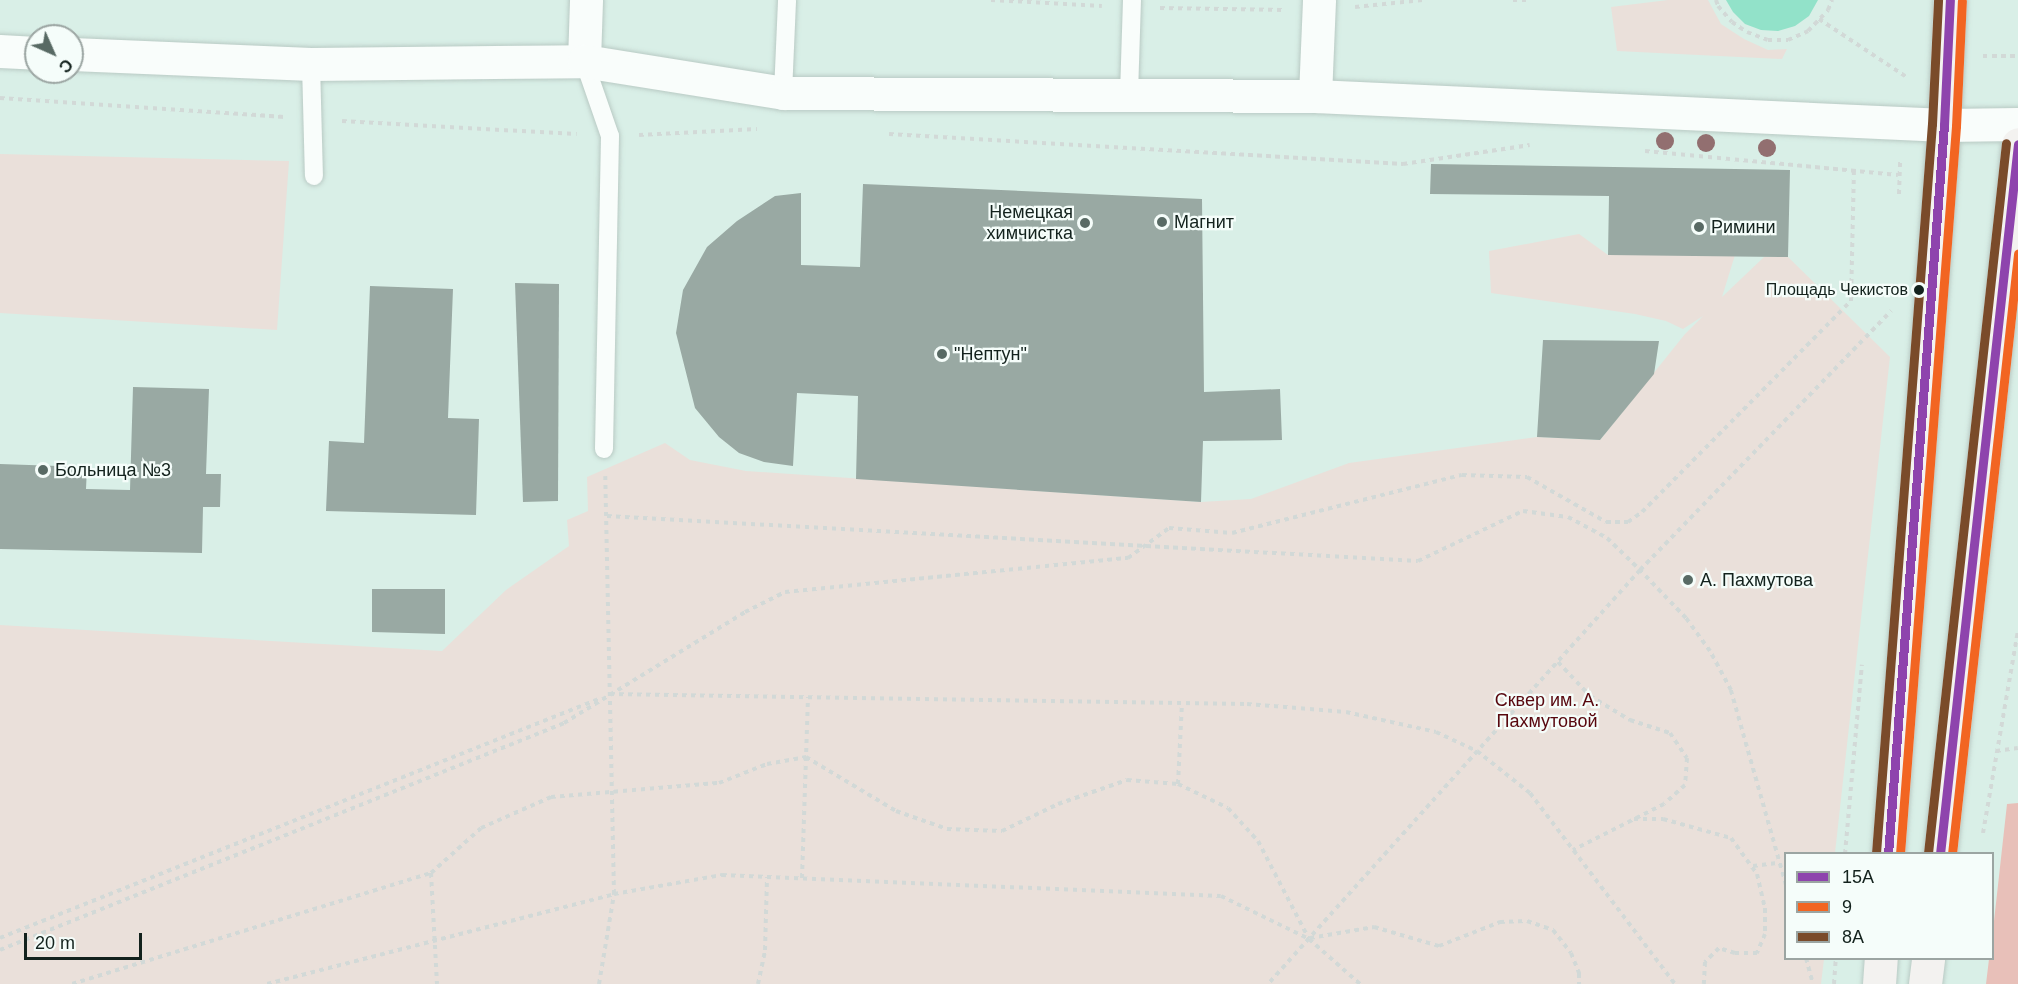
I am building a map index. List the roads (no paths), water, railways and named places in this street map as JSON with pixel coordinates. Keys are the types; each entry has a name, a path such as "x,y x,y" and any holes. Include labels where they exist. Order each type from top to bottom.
{"main road":[{"path":"584,61 586,0"},
{"path":"1888,852 1944,125 1950,0"},
{"path":"1315,96 1319,5"},
{"path":"0,51 24,52"},
{"path":"84,55 311,64 584,61 783,93 1315,96 1944,125 2018,124"},
{"path":"1940,852 2018,144"},
{"path":"1879,984 1881,960"},
{"path":"1925,984 1928,960"}],"lane":[{"path":"783,93 787,0"},
{"path":"1129,95 1132,0"},
{"path":"584,61 610,136 604,449"},
{"path":"311,64 314,176"}],"place":[{"name":"Магнит","path":"1162,222"},
{"name":"Немецкая химчистка","path":"1085,223"},
{"name":"Римини","path":"1699,227"},
{"name":"Площадь Чекистов","path":"1919,290"},
{"name":"\"Нептун\"","path":"942,354"},
{"name":"Больница №3","path":"43,470"},
{"name":"А. Пахмутова","path":"1688,580"}],"park label":[{"name":"Сквер им. А. Пахмутовой","path":"1547,711"}]}
